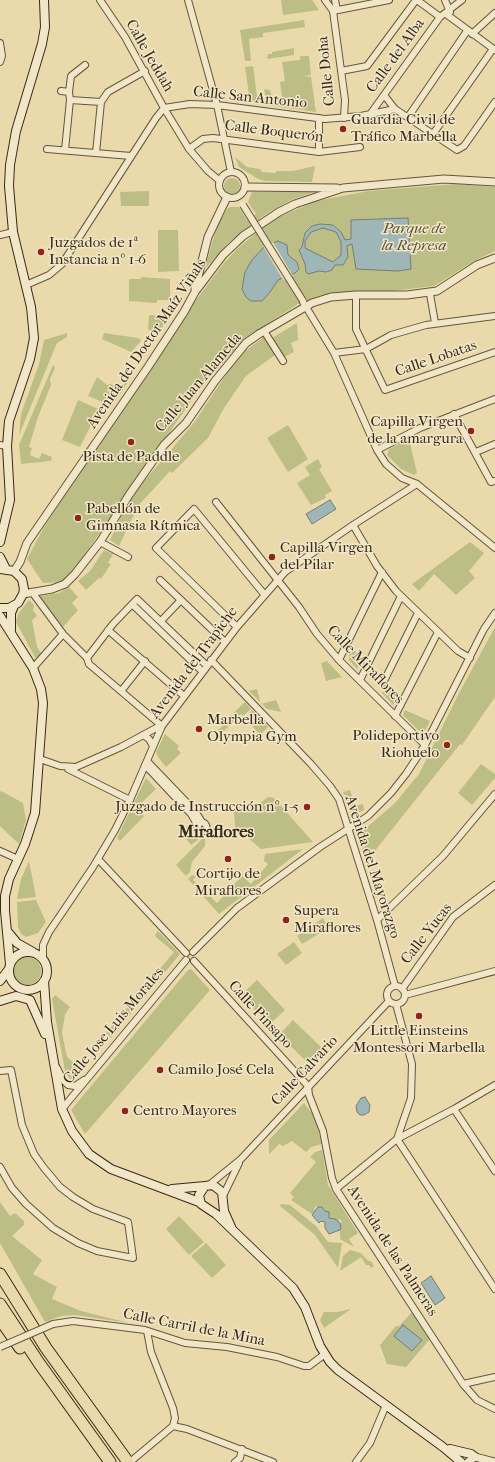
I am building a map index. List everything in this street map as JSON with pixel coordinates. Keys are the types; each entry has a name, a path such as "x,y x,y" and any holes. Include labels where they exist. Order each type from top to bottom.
{"highway":[{"path":"0,1274 46,1348 131,1460"},
{"path":"0,1304 39,1363 110,1462"},
{"path":"0,1319 22,1350 39,1363"}],"main road":[{"path":"0,542 10,500 3,446 12,409 30,359 34,338 33,317 13,232 9,186 10,165 16,131 42,44 45,27 44,0"},
{"path":"0,557 7,569 22,579 23,594 14,606 11,613 11,631"},
{"path":"0,608 14,606"},
{"path":"0,616 11,631 33,668 41,689 43,703 35,813 9,879 5,911 8,931 11,980 36,1000 47,1022"},
{"path":"8,931 17,943 43,960 47,970 44,982 47,1022 62,1109 72,1131 85,1149 99,1162 121,1173 199,1202 203,1207 216,1214 293,1288 305,1307 325,1354 338,1370 447,1448 461,1462"},
{"path":"0,981 17,955 22,953 34,953"},
{"path":"0,995 23,989 35,988 44,982"},
{"path":"0,1001 16,996 30,1000 35,1007 53,1052"},
{"path":"199,1202 200,1191 207,1186"},
{"path":"164,1189 183,1190 216,1186 222,1198 224,1211 232,1229"},
{"path":"208,1209 216,1208 222,1198"},
{"path":"447,1448 471,1454 471,1460"},
{"path":"447,1448 445,1454 454,1462"}],"street":[{"name":"Calle Jeddah","path":"100,0 120,28 164,108 189,148 208,172 220,180"},
{"path":"188,0 217,105 231,172"},
{"name":"Calle Doha","path":"325,0 335,10 345,100 344,118"},
{"path":"336,0 335,10 389,0"},
{"path":"341,71 367,66 416,0 445,14 494,49 433,134"},
{"path":"445,0 445,14"},
{"name":"Calle del Alba","path":"371,113 445,14 462,0"},
{"path":"408,117 470,33 495,13"},
{"path":"0,43 2,56 0,62"},
{"path":"65,150 71,76 85,65"},
{"path":"96,153 102,102 108,92 145,71"},
{"path":"61,91 69,92"},
{"path":"384,95 395,109 453,148 461,149 495,102"},
{"path":"70,100 102,102"},
{"name":"Calle San Antonio","path":"164,108 190,104 217,105 320,118 344,118 395,109"},
{"path":"26,285 49,275 62,264 131,156 164,108"},
{"path":"319,152 320,118"},
{"name":"Calle Boquerón","path":"189,148 203,139 224,140 319,152 360,148"},
{"path":"47,149 131,156"},
{"path":"226,197 219,188 220,180 224,175 231,172 241,176 245,187"},
{"name":"Avenida del Doctor Maíz Viñals","path":"7,569 20,562 27,543 132,391 184,312 194,292 223,255 250,231 279,212 295,204 343,188 444,178 495,182"},
{"path":"245,187 343,188"},
{"path":"238,197 245,187"},
{"path":"226,197 238,197"},
{"path":"194,292 208,238 226,197"},
{"path":"238,197 334,354 377,450 386,464 402,478 417,484 495,548"},
{"path":"0,235 13,232"},
{"name":"Calle Juan Alameda","path":"23,594 52,589 65,584 75,574 100,542 129,495 164,445 186,423 215,381 246,343 304,304 331,297 356,295 394,296 430,294 445,288 477,265 495,258"},
{"path":"430,294 435,323"},
{"path":"356,295 356,329 366,349"},
{"path":"334,354 366,349 391,334 435,323 495,316"},
{"path":"264,331 283,361"},
{"name":"Calle Lobatas","path":"366,349 385,390 495,352"},
{"path":"377,450 420,428 495,399"},
{"path":"454,414 472,450 476,452 493,481"},
{"path":"476,452 495,444"},
{"name":"Avenida del Trapiche","path":"43,960 43,945 48,932 98,859 130,800 162,726 202,671 264,594 285,572 352,525 417,484"},
{"name":"Calle Miraflores","path":"216,502 298,607 317,634 339,660 425,745"},
{"path":"237,627 156,548 194,509 264,594"},
{"path":"352,525 382,572 401,596 458,651 470,658"},
{"path":"100,542 128,557"},
{"path":"339,660 382,572"},
{"path":"160,580 225,642"},
{"path":"32,592 64,634 87,658 90,664 162,726 81,766 66,768"},
{"path":"360,680 401,596"},
{"path":"87,658 108,630 137,599 206,666"},
{"path":"161,621 181,600"},
{"path":"132,604 202,671"},
{"path":"383,683 418,613"},
{"path":"186,953 193,952 237,908 310,853 368,816 391,793 425,745 487,623 495,613"},
{"path":"108,630 184,696"},
{"path":"395,716 438,632"},
{"path":"33,668 64,634"},
{"name":"Avenida del Mayorazgo","path":"211,660 285,736 330,786 339,799 377,920 395,986"},
{"path":"122,690 145,661"},
{"path":"143,735 149,739 153,746"},
{"path":"40,758 66,768 130,800"},
{"path":"146,763 200,824"},
{"path":"377,920 444,856 495,794"},
{"path":"0,851 18,859"},
{"path":"98,859 186,953"},
{"name":"Calle Yucas","path":"403,992 453,917 495,885"},
{"path":"186,953 184,957 190,962 194,961 196,956 193,952"},
{"name":"Calle Jose Luis Morales","path":"62,1109 186,960"},
{"name":"Calle Pinsapo","path":"194,961 308,1086"},
{"path":"396,1004 389,1001 387,993 395,986 403,992 495,971"},
{"path":"396,1004 401,1002 403,992"},
{"name":"Calle Calvario","path":"207,1186 241,1159 389,1001"},
{"path":"396,1004 412,1064 411,1098 397,1139"},
{"path":"55,1063 63,1080 68,1085 75,1086 85,1080"},
{"path":"0,1072 12,1070 22,1126 34,1154 46,1171 67,1193 86,1205 128,1222 132,1258 103,1252 78,1243 53,1228 36,1214 12,1188 0,1167"},
{"path":"336,1189 397,1139 454,1109 495,1085"},
{"name":"Avenida de las Palmeras","path":"308,1086 309,1095 323,1131 332,1178 336,1189 464,1384 477,1400 495,1410"},
{"path":"454,1109 495,1171"},
{"path":"397,1139 495,1289"},
{"name":"Calle Calvario","path":"222,1198 241,1159"},
{"name":"Calle Carril de la Mina","path":"0,1347 53,1324 65,1321 83,1322 148,1332 185,1343 227,1347 309,1366 325,1354"},
{"path":"131,1460 173,1426 175,1418 173,1408 151,1352 148,1332"},
{"path":"464,1384 495,1377"},
{"path":"356,1462 370,1443 386,1405"},
{"path":"173,1426 187,1429 273,1462"},
{"path":"235,1462 240,1458 242,1449"},
{"path":"471,1460 494,1462"}],"green space":[{"path":"281,0 312,0 319,10 283,15"},
{"path":"304,20 305,27 263,33 263,37 249,39 251,61 245,61 240,30"},
{"path":"294,48 294,55 267,59 268,54 272,54 272,52"},
{"path":"300,56 309,56 311,75 303,76 311,77 316,112 267,105 264,89 270,90 272,98 282,97 280,82 285,81 282,62 300,60"},
{"path":"253,66 258,104 250,102 245,67"},
{"path":"235,157 247,167 260,169 262,172 275,173 277,171 293,171 315,166 312,182 265,181 258,179 239,167"},
{"path":"232,178 239,183 240,186 235,193 232,194 225,189 224,186 229,179"},
{"name":"Parque de la Represa","path":"456,184 495,187 495,251 474,261 434,286 392,291 348,291 318,296 298,304 245,338 196,394 76,567 63,582 43,583 27,559 44,527 178,324 224,263 238,248 272,220 316,201 368,191"},
{"path":"149,191 149,206 121,206 120,192"},
{"path":"252,192 314,192 291,200 266,214 228,243 204,270 217,227 227,209 230,207 239,207 247,220 256,214 248,202"},
{"path":"158,230 178,230 179,271 158,272"},
{"path":"141,277 170,279 170,300 157,300 157,303 129,301 129,279 141,279"},
{"path":"149,315 169,316 160,331 157,331 148,330"},
{"path":"297,323 298,340 291,343 294,352 284,357 272,338"},
{"path":"67,333 67,337 57,343 19,435 21,414 39,364 44,340"},
{"path":"104,333 138,338 141,340 131,352 102,339"},
{"path":"264,337 275,355 246,376 224,408 208,438 172,473 170,471 138,506 119,546 110,540 125,508 139,487 193,424 235,361 245,351"},
{"path":"53,365 55,368 50,379 51,385 38,417 29,447 32,448 30,455 39,459 42,453 52,457 51,461 21,464 19,445"},
{"path":"129,376 131,377 112,406 88,396 97,377 107,385 111,384 120,390"},
{"path":"78,400 103,411 97,426 90,423 91,425 80,447 62,440"},
{"path":"288,425 308,459 288,472 267,438"},
{"path":"409,439 417,473 414,475 401,469 387,455 389,449"},
{"path":"318,459 322,467 319,469 332,491 325,495 326,498 311,505 297,483 310,475 305,467"},
{"path":"470,542 484,553 469,571 475,578 456,595 434,574 419,591 412,584"},
{"path":"104,550 113,554 108,563 111,564 101,579 99,578 86,590 78,581 90,571"},
{"path":"69,587 78,597 72,603 78,610 63,627 40,598 41,596 59,593"},
{"path":"29,600 34,605 33,610 37,616 32,620 37,647 42,654 36,659 16,622 18,614"},
{"name":"Polideportivo Riohuelo","path":"495,627 495,697 462,745 460,744 366,862 358,835 395,803 419,774 458,695"},
{"path":"350,649 362,655 357,669 349,660"},
{"path":"327,661 342,677 326,681 321,663"},
{"path":"387,685 389,685 387,688 399,694 393,705 382,693"},
{"path":"257,689 261,703 249,691"},
{"path":"276,700 281,712 267,709 262,704"},
{"path":"245,702 251,709 243,716 241,714 221,734 218,730 225,724 224,722"},
{"path":"252,710 268,727 260,735 245,718"},
{"path":"405,710 430,721 425,731 419,731 403,715"},
{"path":"165,734 179,746 177,749 181,753 166,767 156,752"},
{"path":"481,764 495,774 495,778 472,805 458,793"},
{"path":"146,778 156,789 137,807 144,816 120,841 117,838"},
{"path":"350,790 355,806 363,804 364,810 353,816 343,792"},
{"path":"1,791 23,803 26,820 19,844 0,826"},
{"path":"268,797 274,798 313,842 261,849 235,827 234,812 244,803 251,810"},
{"path":"188,825 198,840 191,845 180,832"},
{"path":"205,836 205,846 192,862 190,872 186,876 176,865"},
{"path":"303,849 219,914 188,879 192,875 196,876 193,880 217,903 242,876 251,884 268,864 264,861 265,854"},
{"path":"29,861 36,897 17,899 21,879"},
{"path":"36,900 46,922 38,933 26,937 21,934 18,927 17,902"},
{"path":"323,918 328,928 302,944 297,936"},
{"path":"158,931 180,954 111,1038 106,1033 174,952 156,937 155,935"},
{"path":"294,942 302,953 286,965 277,954"},
{"path":"27,957 37,961 41,971 37,981 27,985 17,981 13,971 17,961"},
{"path":"191,969 210,990 85,1134 71,1110 188,970"},
{"path":"257,980 285,1010 269,1025 241,995"},
{"path":"55,995 70,1007 65,1014 62,1033 67,1057 83,1071 73,1080 69,1078 65,1071 52,999"},
{"path":"293,1020 322,1048 308,1063 279,1035"},
{"path":"304,1103 314,1116 322,1144 311,1147 306,1152 292,1141 283,1146 279,1144 269,1154 269,1140"},
{"path":"322,1150 328,1185 358,1233 349,1239 354,1247 340,1239 340,1223 342,1222 340,1219 338,1221 329,1218 329,1214 322,1207 316,1206 314,1209 315,1211 312,1214 291,1200 294,1197 290,1193 316,1162 310,1157 315,1152"},
{"path":"0,1202 10,1216 15,1213 24,1221 24,1225 12,1236 42,1260 33,1274 57,1287 52,1299 81,1311 129,1323 75,1315 61,1316 45,1322 0,1243"},
{"path":"281,1204 290,1205 316,1226 328,1242 342,1243 338,1268 315,1235 280,1206"},
{"path":"179,1216 204,1242 189,1255 166,1229"},
{"path":"206,1243 226,1265 212,1278 191,1256"},
{"path":"350,1250 361,1253 367,1260 372,1262 374,1266 371,1268 369,1265 366,1265 361,1257 340,1271 343,1256"},
{"path":"351,1309 324,1328 320,1320 324,1312 338,1312"},
{"path":"412,1312 430,1339 406,1367 387,1364 380,1345 396,1326 399,1326"}],"water":[{"path":"408,218 411,269 398,271 356,269 352,244 347,246 348,257 343,265 335,265 332,270 326,272 319,271 308,274 299,250 302,247 305,233 312,226 320,224 333,225 341,232 345,240 351,239 351,220","holes":["323,228 336,232 341,242 341,255 333,262 305,248 305,241 311,232"]},
{"path":"278,241 287,245 288,255 297,262 299,269 295,273 278,280 262,301 251,301 246,297 242,289 245,272 252,260 264,247"},
{"path":"330,500 336,509 312,524 306,514"},
{"path":"365,1097 370,1105 369,1112 364,1115 360,1115 357,1112 356,1106 361,1098"},
{"path":"318,1207 322,1207 325,1211 329,1212 329,1218 335,1219 339,1222 341,1226 340,1230 329,1234 325,1228 325,1222 321,1221 319,1223 312,1215"},
{"path":"431,1276 445,1298 435,1305 421,1283"},
{"path":"403,1325 422,1340 412,1351 394,1336"}],"pier":[{"path":"273,242 293,276 283,280 263,246"}],"place":[{"name":"Guardia Civil de Tráfico Marbella","path":"343,129"},
{"name":"Juzgados de 1ª Instancia nº 1-6","path":"41,252"},
{"name":"Capilla Virgen de la amargura","path":"471,431"},
{"name":"Pista de Paddle","path":"131,442"},
{"name":"Pabellón de Gimnasia Rítmica","path":"78,518"},
{"name":"Capilla Virgen del Pilar","path":"272,557"},
{"name":"Marbella Olympia Gym","path":"199,729"},
{"name":"Polideportivo Riohuelo","path":"447,745"},
{"name":"Juzgado de Instrucción nº 1-5","path":"307,807"},
{"name":"Cortijo de Miraflores","path":"228,859"},
{"name":"Supera Miraflores","path":"286,920"},
{"name":"Little Einsteins Montessori Marbella","path":"419,1016"},
{"name":"Camilo José Cela","path":"160,1070"},
{"name":"Centro Mayores","path":"125,1111"}],"district":[{"name":"Miraflores","path":"216,833"}]}
